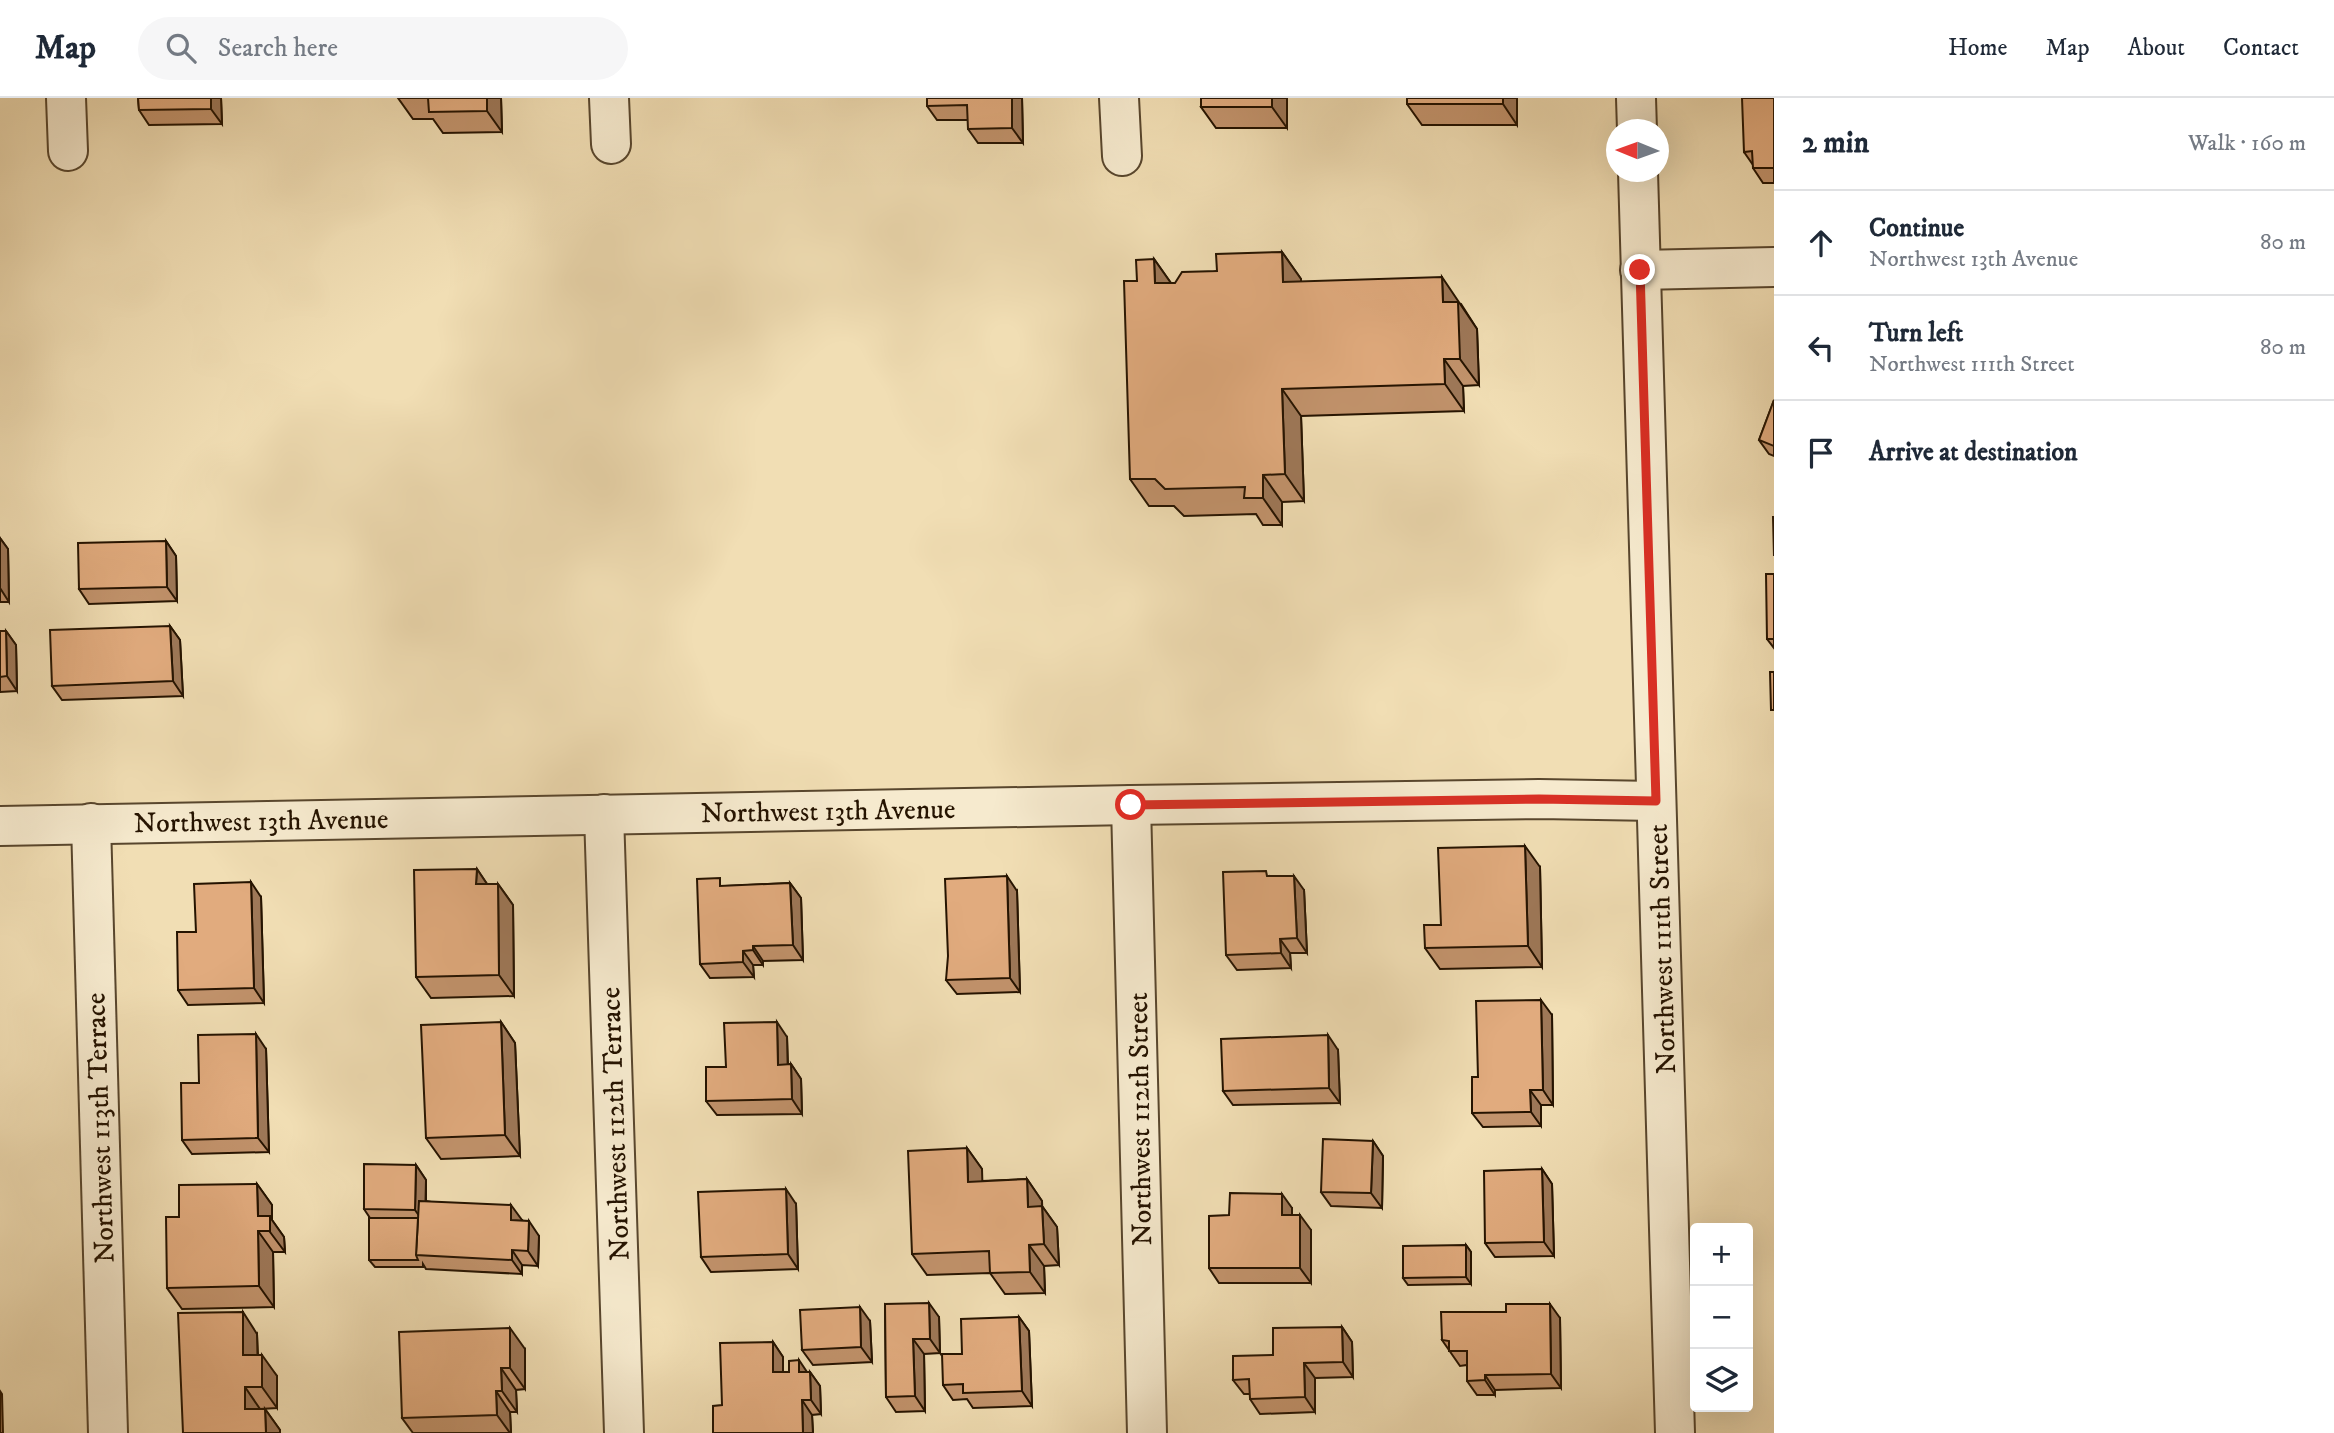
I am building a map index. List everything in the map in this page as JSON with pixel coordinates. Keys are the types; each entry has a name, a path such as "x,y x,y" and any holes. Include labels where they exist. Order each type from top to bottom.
{"street":[{"path":"66,98 68,151"},
{"path":"609,98 611,144"},
{"path":"1119,98 1122,156"},
{"path":"1636,98 1637,119"},
{"name":"Northwest 111th Street","path":"1638,182 1675,1433"},
{"path":"1640,270 1774,267"},
{"name":"Northwest 13th Avenue","path":"0,826 1131,805 1539,799 1656,801"},
{"name":"Northwest 112th Street","path":"1131,805 1147,1433"},
{"name":"Northwest 112th Terrace","path":"604,814 624,1433"},
{"name":"Northwest 113th Terrace","path":"90,823 107,1433"}],"building":[{"path":"138,98 211,98 211,109 139,110"},
{"path":"428,98 487,98 487,111 429,112"},
{"path":"927,98 1012,98 1012,128 968,129 967,105 927,106"},
{"path":"1201,98 1272,98 1272,107 1201,107"},
{"path":"1407,98 1503,98 1503,104 1407,104"},
{"path":"1742,98 1774,98 1774,168 1753,168 1752,151 1744,152"},
{"path":"1282,252 1283,282 1442,277 1443,302 1458,302 1460,359 1444,359 1445,384 1282,389 1285,474 1263,475 1263,498 1244,498 1245,487 1165,489 1155,479 1130,479 1124,281 1137,281 1136,260 1154,259 1155,283 1175,283 1182,272 1217,271 1216,254"},
{"path":"1774,400 1774,446 1759,440"},
{"path":"166,541 167,587 79,589 78,543"},
{"path":"1766,574 1774,574 1774,639 1767,639"},
{"path":"170,626 173,681 52,686 50,630"},
{"path":"0,631 6,631 7,676 0,677"},
{"path":"1770,672 1774,672 1774,710 1771,710"},
{"path":"1525,846 1528,946 1425,948 1424,925 1441,925 1438,848"},
{"path":"477,869 476,884 498,884 499,975 416,977 414,870"},
{"path":"1266,871 1267,876 1294,876 1297,938 1280,939 1281,953 1226,955 1223,872"},
{"path":"1007,876 1010,978 946,980 948,956 945,879"},
{"path":"720,878 720,886 790,883 793,945 753,946 753,950 743,951 743,962 700,964 697,879"},
{"path":"251,882 254,988 178,990 177,932 196,932 194,884"},
{"path":"1541,1000 1543,1090 1530,1090 1531,1112 1472,1113 1472,1077 1478,1077 1476,1001"},
{"path":"501,1022 505,1135 426,1138 421,1025"},
{"path":"777,1022 778,1065 791,1064 792,1099 706,1101 706,1067 726,1067 724,1023"},
{"path":"256,1034 258,1138 182,1140 181,1083 199,1083 198,1035"},
{"path":"1328,1035 1329,1088 1223,1091 1221,1039"},
{"path":"1323,1139 1373,1141 1371,1193 1321,1192"},
{"path":"967,1148 968,1182 1027,1179 1028,1207 1042,1206 1044,1244 1029,1245 1030,1272 990,1273 989,1251 912,1254 908,1151"},
{"path":"364,1164 416,1165 415,1210 364,1209"},
{"path":"1542,1169 1544,1242 1485,1243 1484,1171"},
{"path":"257,1184 258,1216 270,1216 270,1231 258,1231 259,1286 167,1288 166,1217 179,1217 179,1185"},
{"path":"786,1189 788,1254 701,1257 698,1192"},
{"path":"1230,1193 1282,1194 1282,1215 1300,1215 1300,1268 1209,1268 1209,1216 1229,1215"},
{"path":"419,1201 511,1205 511,1220 529,1221 528,1251 512,1250 512,1260 416,1255"},
{"path":"369,1218 418,1218 418,1260 369,1260"},
{"path":"1466,1245 1466,1277 1403,1278 1403,1246"},
{"path":"929,1303 930,1339 913,1339 915,1396 886,1397 885,1304"},
{"path":"1506,1304 1550,1304 1551,1374 1485,1375 1485,1380 1467,1381 1467,1351 1449,1351 1449,1341 1442,1340 1441,1312 1506,1312"},
{"path":"860,1307 861,1347 802,1350 800,1310"},
{"path":"243,1312 243,1355 262,1355 262,1387 245,1387 245,1409 265,1409 266,1433 183,1433 178,1313"},
{"path":"1019,1317 1022,1391 963,1393 963,1384 943,1385 942,1354 962,1354 961,1319"},
{"path":"1342,1327 1343,1362 1304,1363 1305,1397 1250,1399 1249,1379 1233,1380 1233,1356 1273,1355 1273,1328"},
{"path":"510,1328 510,1368 501,1368 502,1391 496,1391 497,1415 402,1418 399,1332"},
{"path":"773,1342 773,1372 789,1372 789,1361 799,1360 799,1372 810,1372 811,1400 802,1400 803,1433 713,1433 713,1406 722,1405 720,1343"}],"route":[{"path":"1131,805 1539,799 1656,801 1640,270"}]}
